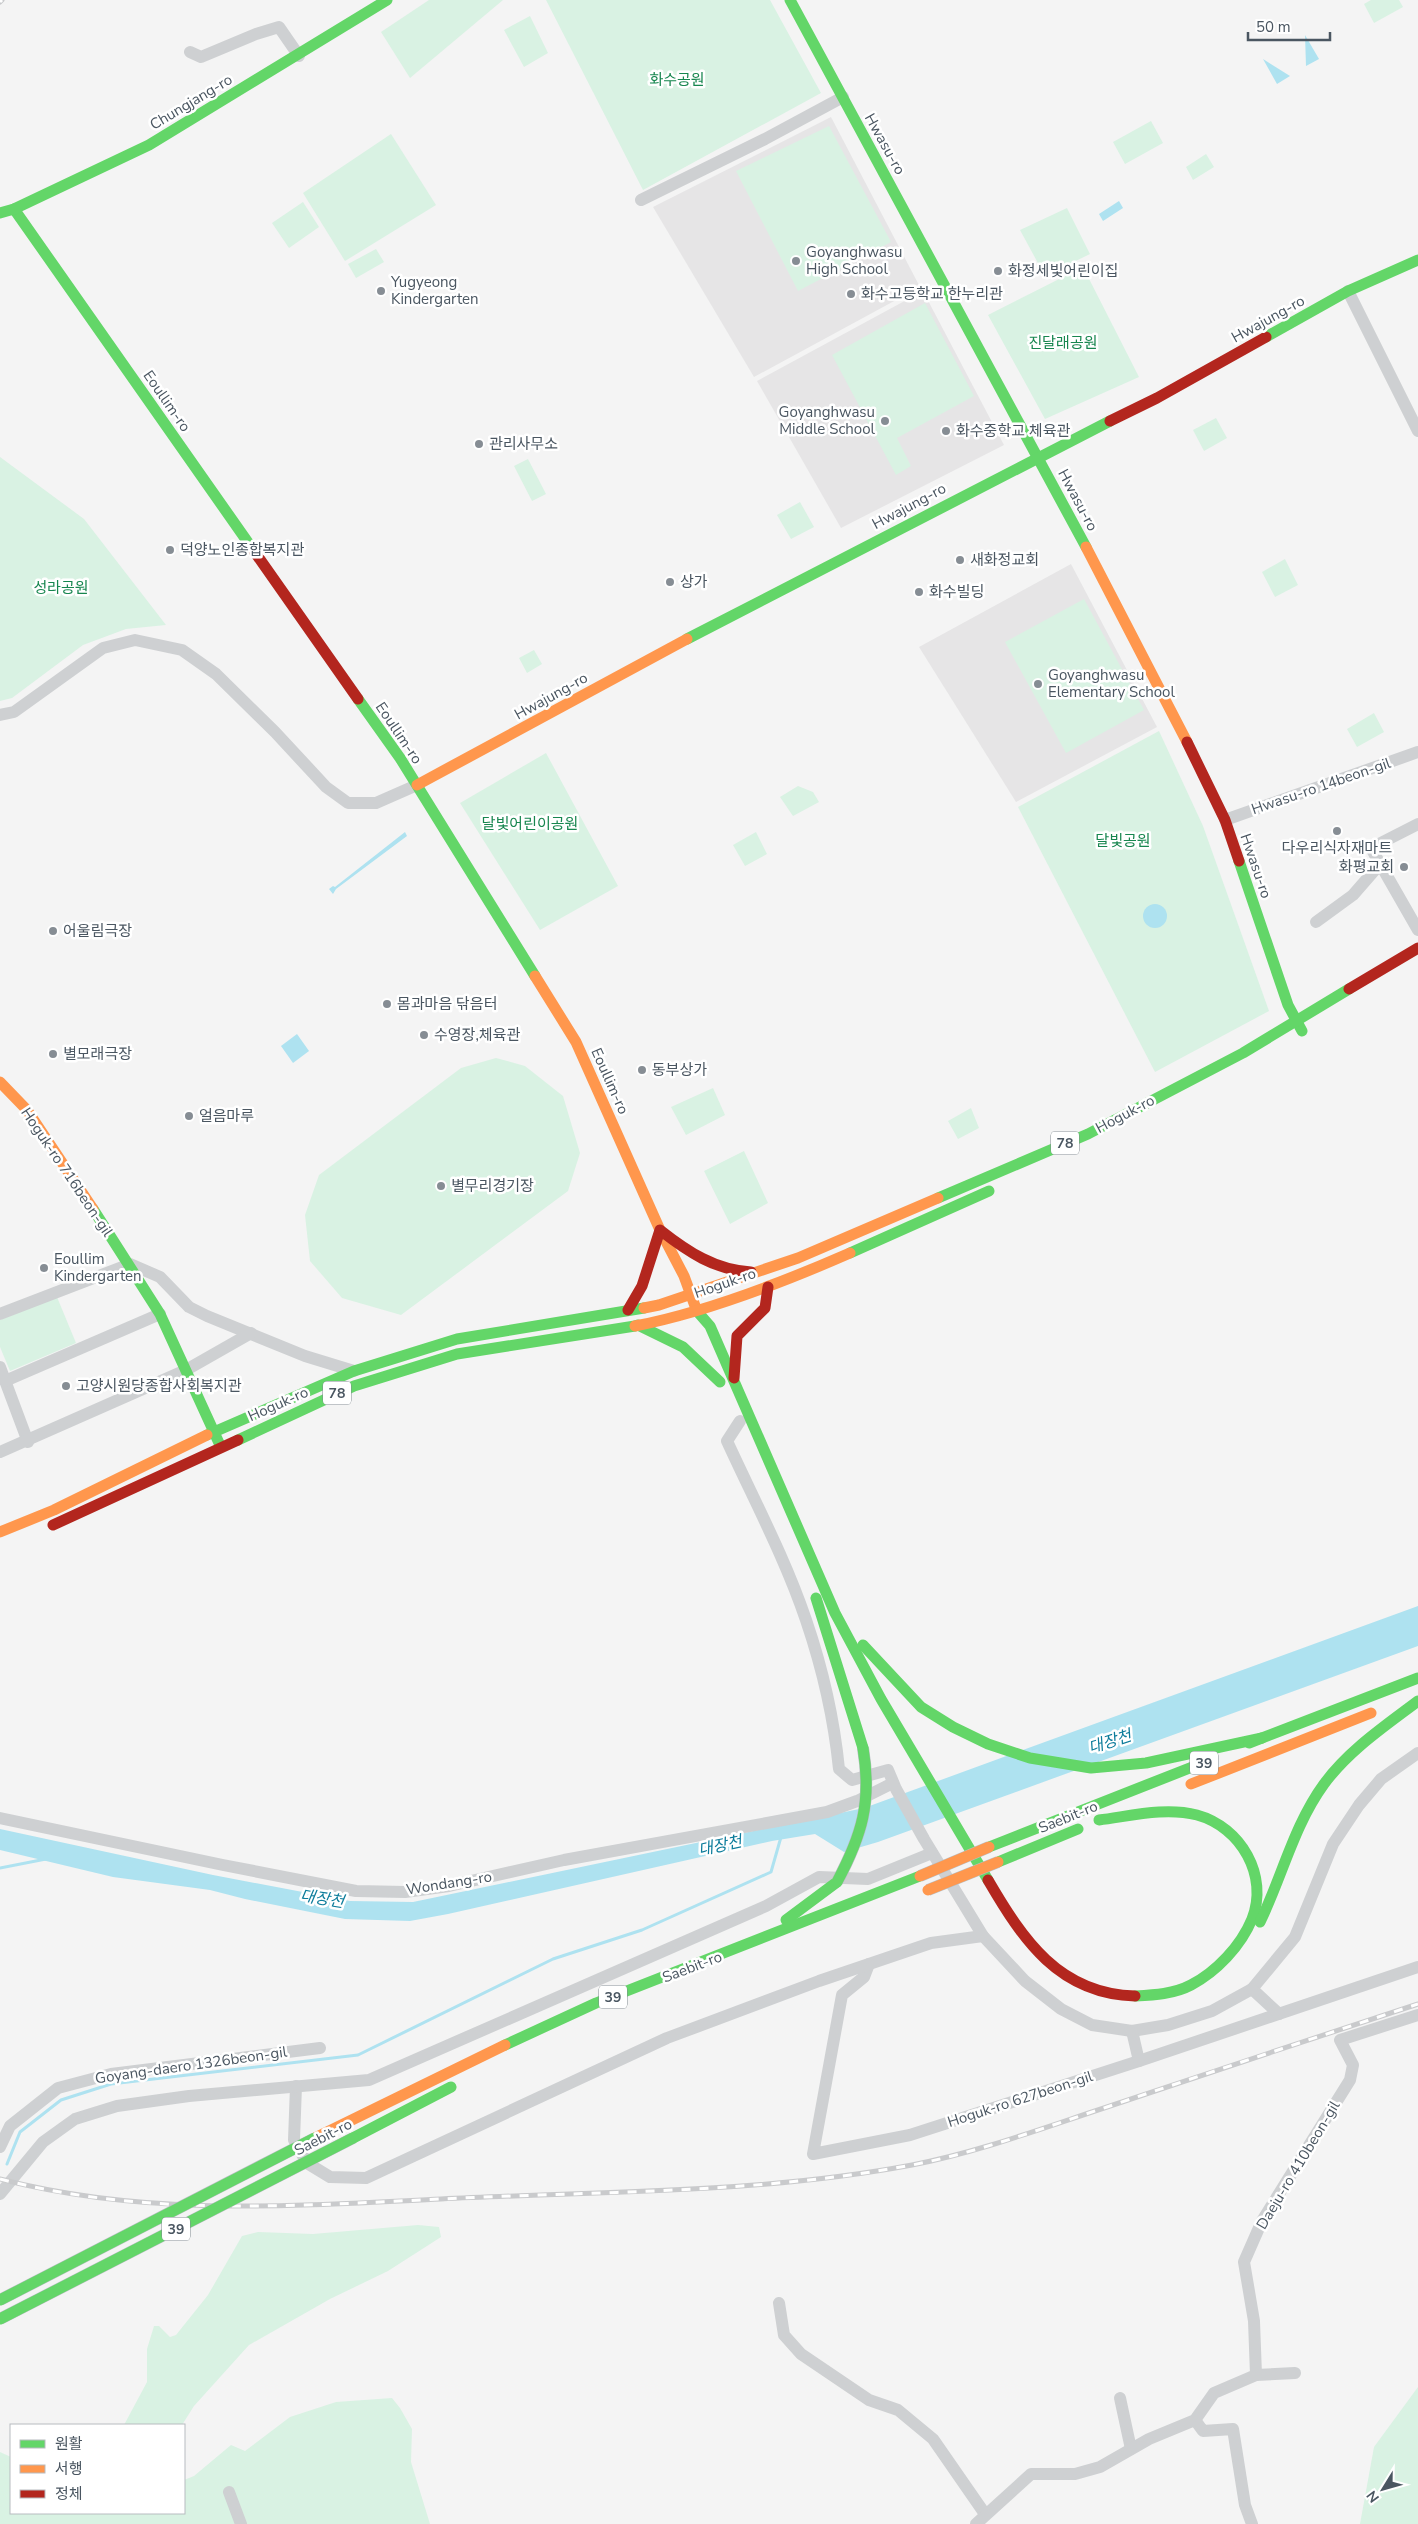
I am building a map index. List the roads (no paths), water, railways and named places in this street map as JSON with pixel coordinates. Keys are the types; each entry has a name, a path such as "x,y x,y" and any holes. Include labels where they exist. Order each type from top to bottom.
{"main road":[{"name":"Chungjang-ro","path":"0,213 14,209 148,145 299,56 387,0"},
{"name":"Hwasu-ro","path":"790,0 1037,457 1178,724 1224,820 1288,1005 1303,1026"},
{"name":"Eoullim-ro","path":"14,209 417,785 576,1042 660,1230 684,1276 696,1310"},
{"name":"Hwajung-ro","path":"417,785 689,638 1037,457 1157,398 1348,291 1418,260"},
{"name":"Hoguk-ro","path":"1248,1064 1418,948"},
{"name":"Hoguk-ro","path":"0,1532 54,1510 213,1432 354,1371 457,1340 660,1305 798,1258 1088,1134 1303,1026"},
{"name":"Hoguk-ro 716beon-gil","path":"0,1082 27,1110 130,1264 160,1314 220,1446"},
{"name":"Hoguk-ro","path":"42,1529 354,1386 457,1354 638,1325 696,1310 768,1286 1004,1184"},
{"path":"628,1310 642,1286 660,1230 696,1256 718,1267 733,1272 757,1272"},
{"path":"734,1379 738,1348 737,1336 765,1308 768,1286"},
{"path":"696,1310 698,1329"},
{"path":"696,1310 710,1326 835,1612 900,1740"},
{"path":"638,1325 652,1334 681,1346 696,1356 708,1372 720,1382"},
{"path":"709,1355 720,1382 740,1421 818,1603 863,1748 868,1770 869,1798 865,1823 856,1848 837,1882 759,1940"},
{"path":"798,1558 900,1740 965,1847 1010,1916 1038,1953 1064,1976 1086,1987 1120,1997 1158,1995 1198,1982 1229,1956 1247,1929 1256,1904 1255,1870 1243,1846 1227,1829 1205,1816 1173,1812 1099,1820"},
{"path":"835,1612 886,1672 921,1707 953,1727 988,1744 1030,1758 1091,1768 1146,1763 1262,1738"},
{"name":"Saebit-ro","path":"0,2300 436,2077 596,2003 1155,1783 1262,1738 1418,1678"},
{"name":"39","path":"1181,1788 1418,1694"},
{"path":"965,1847 1004,1921 1032,1959 1055,1981 1080,1995 1119,2006 1159,2003 1199,1990 1225,1970 1247,1947 1263,1916 1298,1830 1324,1784 1357,1748 1418,1701"},
{"name":"Saebit-ro","path":"924,1892 1145,1802"},
{"name":"Saebit-ro","path":"0,2319 465,2080"}],"street":[{"path":"190,52 202,57 256,34 279,27 299,56"},
{"path":"641,200 765,139 842,97"},
{"path":"1348,291 1418,430"},
{"path":"0,715 14,712 102,648 135,640 182,650 216,674 275,732 326,787 348,803 376,803 417,785"},
{"name":"Hwasu-ro 14beon-gil","path":"1224,820 1418,752"},
{"path":"1418,824 1371,848 1418,930"},
{"path":"1316,922 1353,895 1380,864"},
{"path":"0,1314 130,1264 160,1277 189,1307 207,1316 306,1356 354,1371"},
{"path":"5,1381 160,1314"},
{"path":"0,1452 28,1442 186,1370 251,1333"},
{"path":"0,1367 28,1442"},
{"path":"740,1421 727,1441 790,1579 806,1620 835,1732 839,1769 852,1780 888,1770 932,1853 983,1936 1025,1981 1061,2009 1092,2025 1132,2031 1168,2025 1212,2011 1252,1989 1295,1937 1333,1844 1359,1805 1381,1779 1418,1753"},
{"name":"Wondang-ro","path":"0,1818 223,1865 356,1890 405,1892 449,1886 564,1860 827,1812 895,1786"},
{"name":"Goyang-daero 1326beon-gil","path":"0,2194 44,2142 75,2119 117,2106 189,2096 369,2080 766,1906 819,1877 868,1879 932,1853"},
{"path":"296,2086 294,2140 307,2163 330,2176 366,2178 667,2038 931,1943 983,1936"},
{"name":"Hoguk-ro 627beon-gil","path":"870,1964 864,1977 842,1995 813,2154 910,2135 1139,2061 1418,1967"},
{"path":"1252,1989 1279,2014"},
{"name":"Daeju-ro 410beon-gil","path":"1256,2375 1254,2321 1244,2262 1262,2221 1350,2080 1353,2065 1340,2040 1418,2015"},
{"path":"1132,2031 1139,2061"},
{"name":"Goyang-daero 1326beon-gil","path":"0,2147 10,2126 58,2088 112,2074 320,2048"},
{"path":"779,2303 784,2335 801,2354 868,2400 898,2410 933,2439 981,2519 1030,2474 1075,2474 1100,2467 1149,2439 1195,2420 1214,2393 1256,2375 1295,2373"},
{"path":"1120,2398 1131,2449"},
{"path":"1195,2420 1203,2431 1233,2429 1245,2505 1252,2524"},
{"path":"229,2492 241,2524"}],"water":[{"path":"1305,35 1319,59 1306,66"},
{"path":"1263,59 1290,76 1277,84"},
{"path":"1119,201 1123,208 1103,221 1099,214"},
{"path":"405,832 407,836 336,889 333,894 329,889 333,886 335,887"},
{"path":"1155,904 1163,908 1167,916 1163,924 1155,928 1147,924 1143,916 1147,908"},
{"path":"297,1034 309,1051 293,1063 281,1046"},
{"name":"대장천","path":"1418,1606 1418,1646 878,1842 844,1852 815,1834 772,1841 410,1921 345,1919 210,1890 113,1877 0,1850 0,1829 213,1875 350,1901 413,1902 864,1808"}],"waterway":[{"path":"7,2164 20,2132 61,2100 111,2084 358,2055 553,1959 642,1930 771,1872 781,1837"},
{"path":"0,1868 46,1859"}],"railway":[{"path":"0,2179 55,2191 110,2199 164,2204 274,2206 677,2190 795,2181 854,2174 937,2160 986,2146 1418,2004"}],"place":[{"name":"Goyanghwasu High School","path":"796,261"},
{"name":"화정세빛어린이집","path":"998,271"},
{"name":"Yugyeong Kindergarten","path":"381,291"},
{"name":"화수고등학교 한누리관","path":"851,294"},
{"name":"Goyanghwasu Middle School","path":"885,421"},
{"name":"화수중학교 체육관","path":"946,431"},
{"name":"관리사무소","path":"479,444"},
{"name":"덕양노인종합복지관","path":"170,550"},
{"name":"새화정교회","path":"960,560"},
{"name":"상가","path":"670,582"},
{"name":"화수빌딩","path":"919,592"},
{"name":"Goyanghwasu Elementary School","path":"1038,684"},
{"name":"다우리식자재마트","path":"1337,831"},
{"name":"화평교회","path":"1404,867"},
{"name":"어울림극장","path":"53,931"},
{"name":"몸과마음 닦음터","path":"387,1004"},
{"name":"수영장,체육관","path":"424,1035"},
{"name":"별모래극장","path":"53,1054"},
{"name":"동부상가","path":"642,1070"},
{"name":"얼음마루","path":"189,1116"},
{"name":"별무리경기장","path":"441,1186"},
{"name":"Eoullim Kindergarten","path":"44,1268"},
{"name":"고양시원당종합사회복지관","path":"66,1386"}],"park label":[{"name":"화수공원","path":"677,80"},
{"name":"진달래공원","path":"1063,343"},
{"name":"성라공원","path":"61,588"},
{"name":"달빛어린이공원","path":"530,824"},
{"name":"달빛공원","path":"1123,841"}]}
